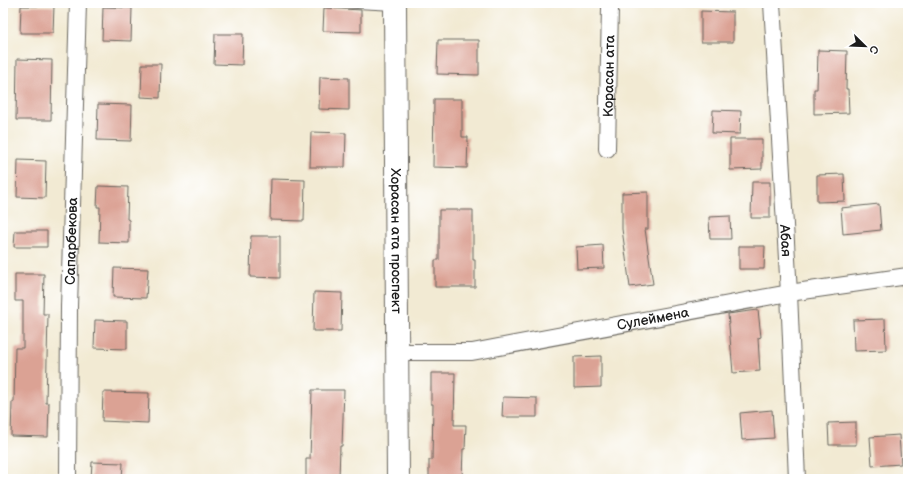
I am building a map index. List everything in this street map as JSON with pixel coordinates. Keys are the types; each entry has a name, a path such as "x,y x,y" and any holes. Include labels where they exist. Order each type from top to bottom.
{"main road":[{"name":"Хорасан ата проспект","path":"395,5 398,479"}],"street":[{"name":"Сапарбекова","path":"68,479 69,307 78,3"},
{"name":"Корасан ата","path":"607,149 610,8 612,3"},
{"name":"Абая","path":"772,3 789,293 797,479"},
{"name":"Сулеймена","path":"397,352 472,352 789,293 908,276"}],"lane":[{"path":"339,3 395,5"}],"building":[{"path":"21,6 54,6 53,33 20,33"},
{"path":"103,7 132,8 131,41 102,40"},
{"path":"324,8 361,10 361,32 323,31"},
{"path":"701,11 733,12 733,42 701,42"},
{"path":"215,34 243,34 242,65 214,64"},
{"path":"438,40 479,40 479,75 437,74"},
{"path":"818,50 847,51 846,89 848,89 849,113 814,114 814,89 817,89"},
{"path":"17,59 52,60 51,120 16,120"},
{"path":"142,64 161,64 160,98 141,97"},
{"path":"320,77 349,78 349,110 319,109"},
{"path":"434,99 462,99 462,137 468,137 467,168 433,167"},
{"path":"98,104 132,105 131,141 97,140"},
{"path":"713,110 741,111 740,134 712,133"},
{"path":"311,132 346,133 345,167 310,167"},
{"path":"730,139 762,139 762,169 730,170"},
{"path":"18,160 46,161 45,198 17,197"},
{"path":"844,174 845,201 817,202 817,175"},
{"path":"271,179 305,180 304,221 270,220"},
{"path":"752,182 770,182 770,218 751,218"},
{"path":"98,186 128,187 127,219 129,220 129,243 99,242 100,207 97,207"},
{"path":"648,192 648,229 645,229 653,284 630,287 622,229 622,193"},
{"path":"879,204 881,230 843,234 841,208"},
{"path":"439,210 473,210 473,260 475,260 475,287 435,287 435,260 439,260"},
{"path":"730,216 731,239 710,239 709,217"},
{"path":"15,231 47,231 47,247 14,247"},
{"path":"251,236 280,236 280,278 250,277"},
{"path":"603,245 604,268 577,269 576,247"},
{"path":"739,246 765,246 764,269 739,269"},
{"path":"114,268 148,269 146,298 113,297"},
{"path":"15,274 44,274 43,314 48,314 46,403 49,403 48,437 11,436 12,402 14,402 15,348 23,348 23,301 15,301"},
{"path":"314,292 342,293 341,331 313,331"},
{"path":"758,310 761,337 758,338 760,371 733,373 728,314"},
{"path":"885,319 886,350 854,351 853,320"},
{"path":"95,320 127,321 127,349 94,348"},
{"path":"601,356 601,387 574,388 574,357"},
{"path":"431,373 455,373 454,425 466,425 465,449 463,449 462,479 429,479 429,460 432,460 433,404 431,404"},
{"path":"312,390 344,390 339,479 306,479 306,459 310,459"},
{"path":"103,392 149,393 148,423 102,421"},
{"path":"503,397 537,398 537,417 502,417"},
{"path":"772,410 774,438 742,440 740,413"},
{"path":"856,422 856,445 829,445 828,423"},
{"path":"899,435 901,464 872,466 870,437"},
{"path":"92,462 123,463 122,479 91,479"}]}
